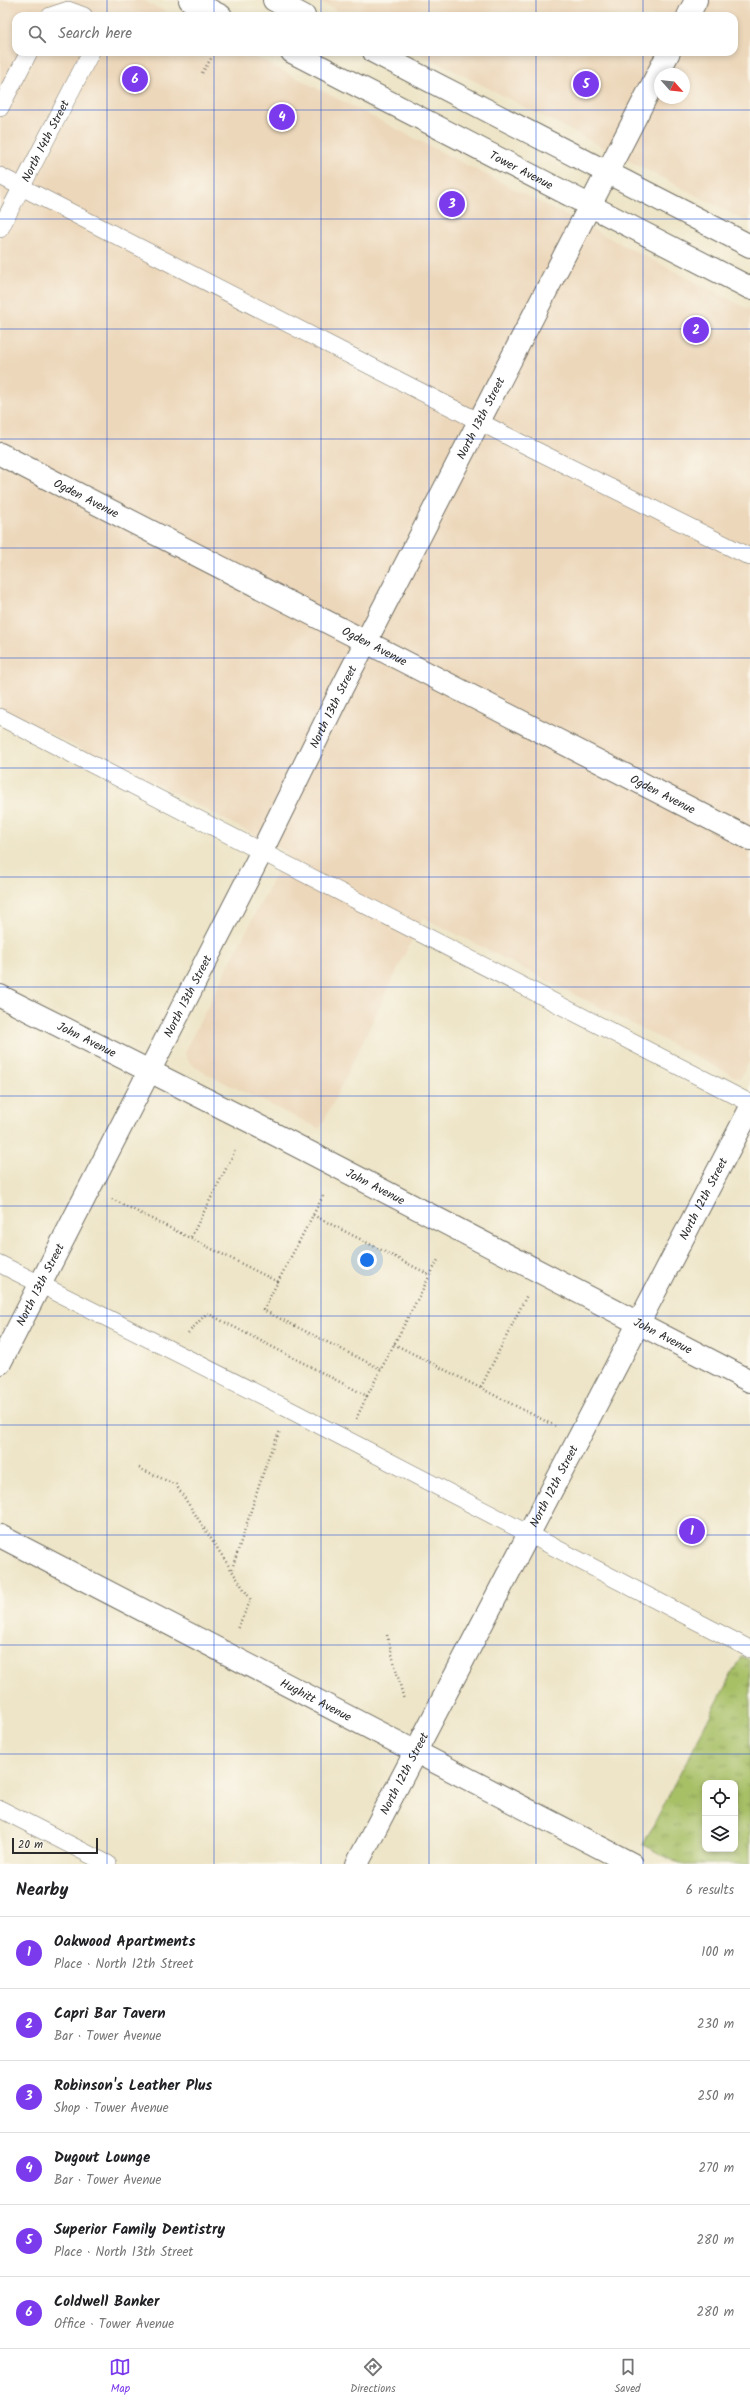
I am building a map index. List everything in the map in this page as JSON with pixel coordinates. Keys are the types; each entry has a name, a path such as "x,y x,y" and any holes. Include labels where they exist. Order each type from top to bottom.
{"street":[{"path":"190,0 213,12"},
{"path":"274,0 296,12"},
{"path":"690,12 696,0"},
{"name":"Tower Avenue","path":"300,56 750,288"},
{"path":"382,56 750,246"},
{"name":"North 13th Street","path":"0,1363 151,1071 367,641 667,56"},
{"name":"Ogden Avenue","path":"0,454 750,838"},
{"name":"John Avenue","path":"0,996 151,1071 639,1322 750,1381"},
{"name":"North 12th Street","path":"357,1864 414,1751 530,1534 750,1108"},
{"name":"Hughitt Avenue","path":"0,1536 632,1864"}],"lane":[{"path":"62,12 68,10 73,12"},
{"path":"0,108 27,56"},
{"name":"North 14th Street","path":"0,229 89,56"},
{"path":"0,176 479,422 750,557"},
{"path":"0,717 750,1103"},
{"path":"0,1264 290,1410 750,1649"},
{"path":"0,1809 108,1864"}],"path":[{"path":"202,73 212,57"},
{"path":"191,1237 235,1151"},
{"path":"91,1188 278,1282"},
{"path":"323,1196 264,1310 381,1369"},
{"path":"313,1216 430,1275"},
{"path":"354,1422 439,1258"},
{"path":"481,1388 540,1271"},
{"path":"185,1336 207,1313 367,1396"},
{"path":"394,1344 547,1421 578,1440"},
{"path":"232,1569 269,1455 290,1410"},
{"path":"139,1468 176,1485 251,1600 225,1653"},
{"path":"387,1635 404,1700"}],"shaded area":[{"path":"0,0 142,0 166,12 12,12 12,56 254,56 750,310 750,1059 740,1079 423,917 320,1129 205,1073 191,1064 185,1053 287,852 149,780 111,764 0,708"},
{"path":"317,0 750,0 750,223 426,56 738,56 738,12 340,12"}],"green space":[{"path":"741,1656 750,1660 750,1864 680,1864 643,1845"}],"place":[{"name":"Coldwell Banker","path":"135,79"},
{"name":"Superior Family Dentistry","path":"586,84"},
{"name":"Dugout Lounge","path":"282,117"},
{"name":"Robinson's Leather Plus","path":"452,204"},
{"name":"Capri Bar Tavern","path":"696,330"},
{"name":"Oakwood Apartments","path":"692,1531"}]}
